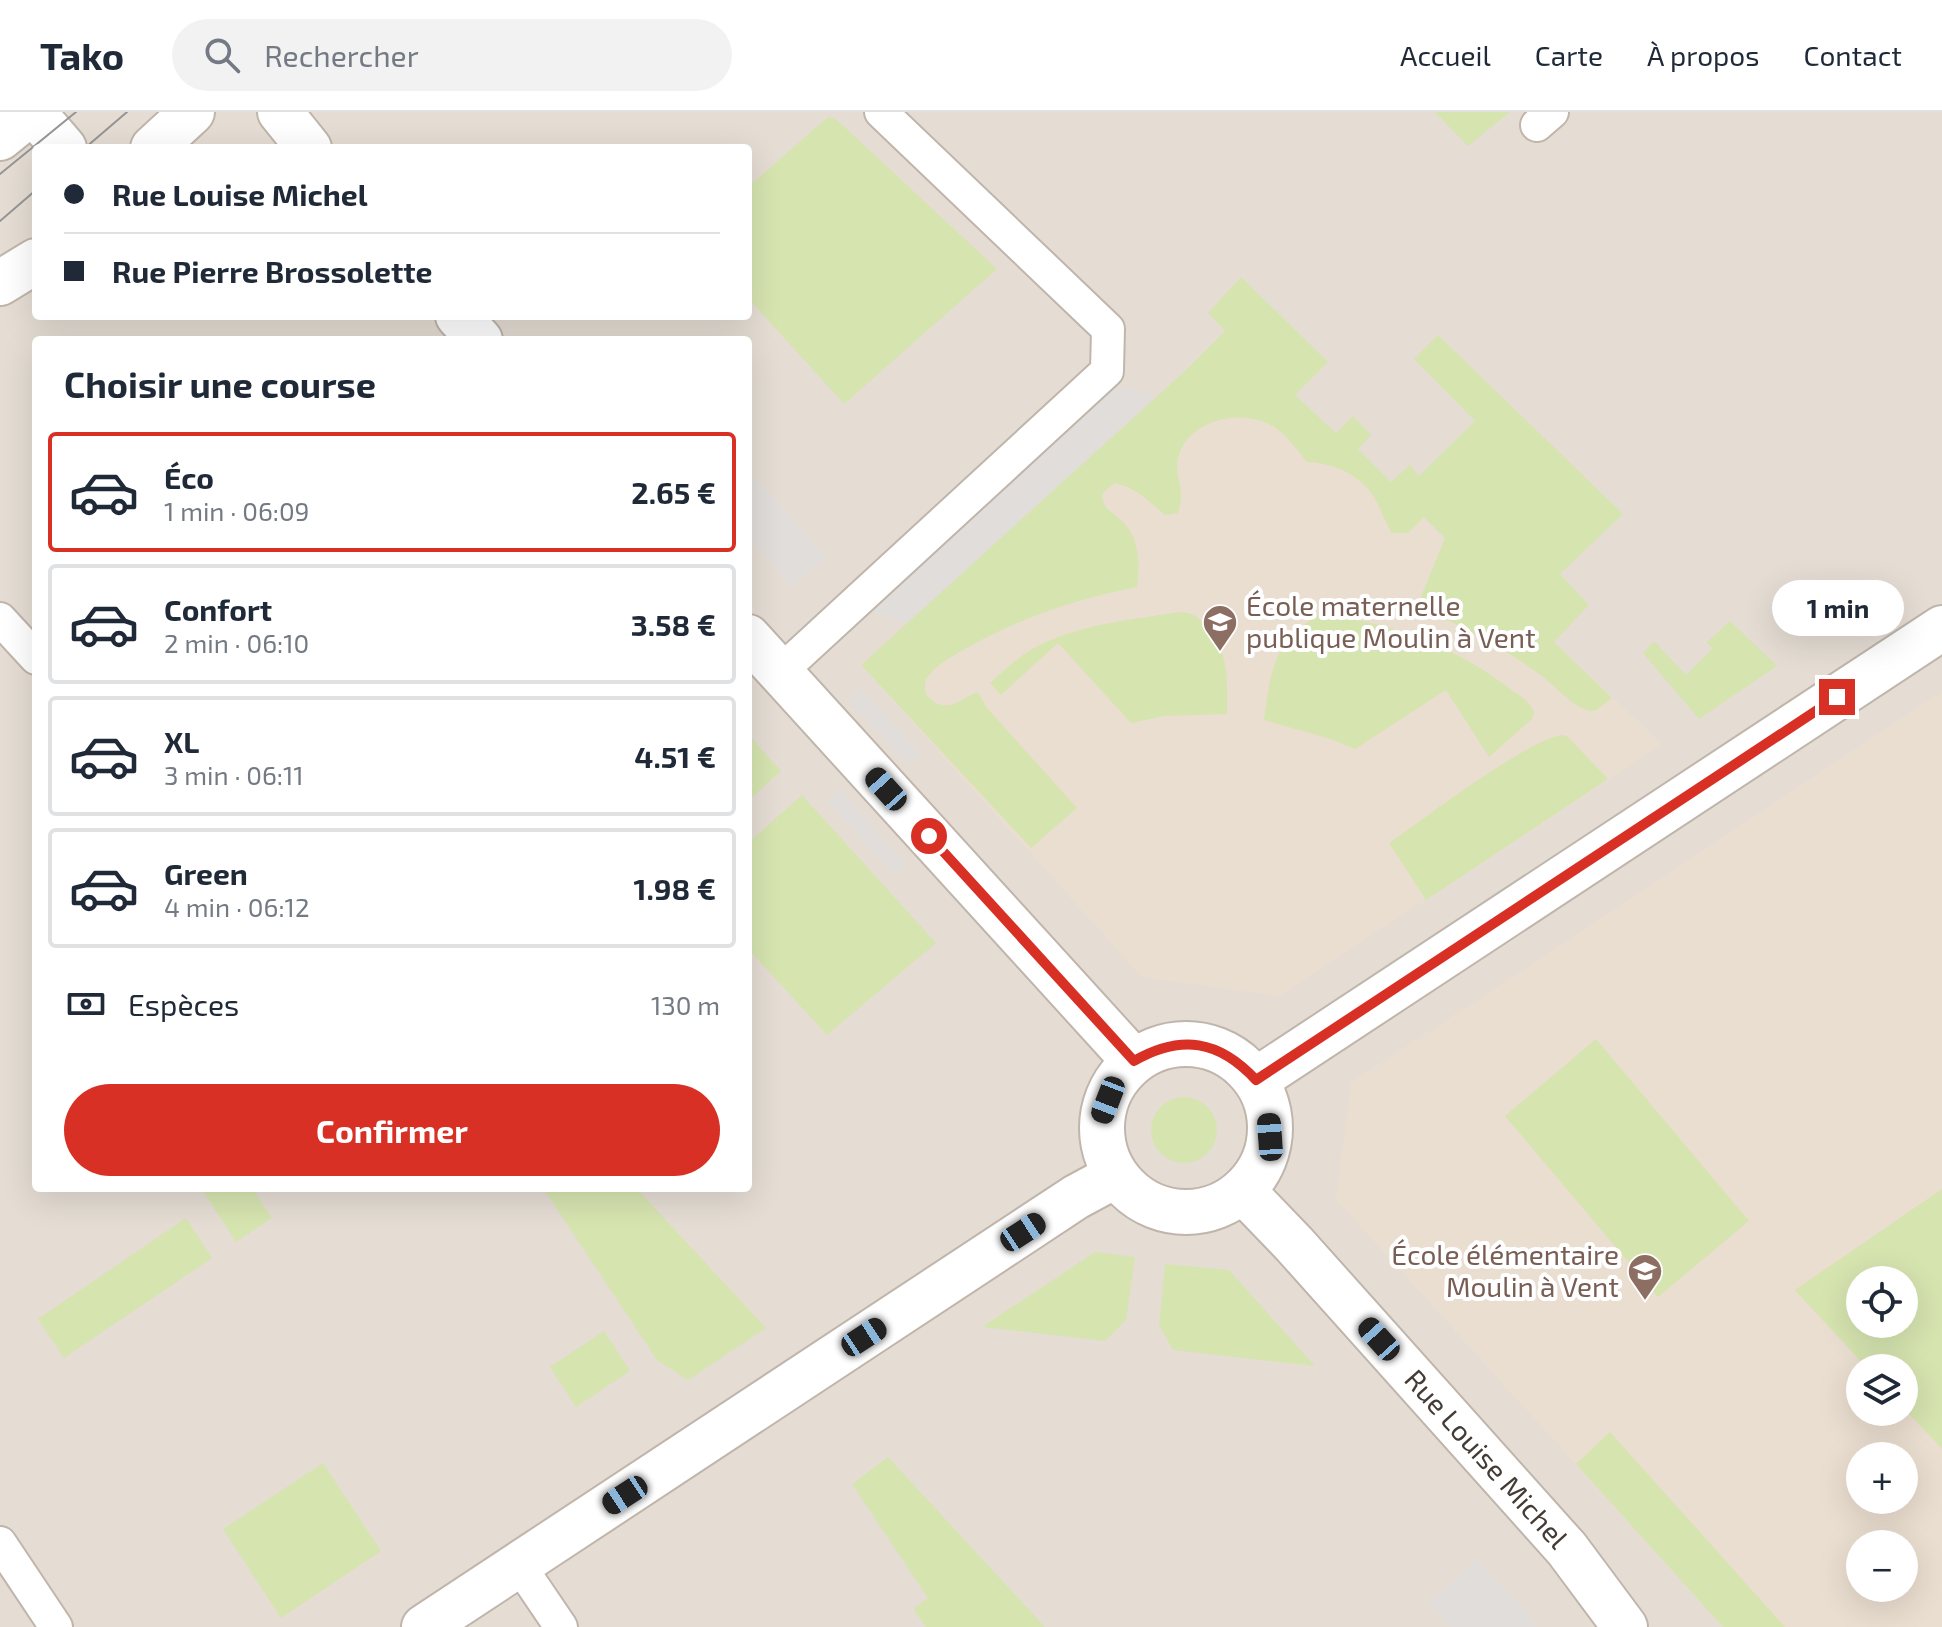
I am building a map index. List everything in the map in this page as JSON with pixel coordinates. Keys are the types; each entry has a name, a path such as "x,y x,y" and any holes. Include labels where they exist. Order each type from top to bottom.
{"street":[{"path":"0,138 32,112 60,144"},
{"path":"157,144 192,112"},
{"path":"280,112 306,144"},
{"path":"0,283 32,263"},
{"path":"462,320 476,336"},
{"path":"1256,1080 1942,628"},
{"path":"752,641 1134,1061"},
{"path":"1176,1044 1199,1045 1221,1051 1240,1063 1256,1080 1268,1108 1270,1137 1261,1166 1243,1191 1219,1207 1190,1213 1162,1210 1136,1196 1115,1176 1103,1147 1102,1115 1113,1085 1134,1061 1154,1049 1176,1044"},
{"path":"424,1627 1063,1206 1115,1176"},
{"name":"Rue Louise Michel","path":"1243,1191 1567,1549 1625,1627"}],"lane":[{"path":"780,672 1107,371 1108,329 881,112"},
{"path":"0,619 32,654"},
{"path":"0,1543 56,1627"},
{"path":"519,1565 561,1627"}],"shaded area":[{"path":"0,112 1942,112 1942,1627 0,1627"},
{"name":"École maternelle publique Moulin à Vent","path":"1225,331 1662,744 1280,996 1142,977 861,665"},
{"path":"1115,385 1156,396 907,623 866,609"},
{"path":"752,474 826,557 793,587 752,541"},
{"path":"861,689 919,753 908,764 849,700"},
{"name":"École élémentaire Moulin à Vent","path":"1942,692 1942,1627 1723,1627 1336,1199 1351,1083"},
{"path":"840,790 905,863 894,874 827,801"},
{"path":"1477,1559 1539,1627 1450,1627 1429,1603"}],"green space":[{"path":"1435,112 1510,112 1468,146"},
{"path":"828,117 837,120 997,269 844,404 752,302 752,184"},
{"path":"1241,277 1328,362 1295,395 1336,433 1353,416 1371,435 1358,449 1391,482 1410,465 1419,476 1475,421 1414,359 1438,335 1623,514 1560,574 1589,605 1554,642 1612,698 1595,711 1582,708 1518,659 1418,604 1445,538 1424,517 1408,533 1392,533 1374,497 1354,476 1336,467 1307,462 1277,429 1264,422 1250,418 1220,420 1193,433 1184,444 1177,465 1181,497 1178,513 1165,515 1141,495 1114,483 1102,494 1105,506 1132,534 1138,560 1137,587 1063,606 992,634 948,659 926,680 927,695 940,704 954,704 978,692 987,708 1077,808 1031,848 861,665 1225,331 1208,313"},
{"path":"1179,612 1191,614 1200,620 1219,646 1226,667 1227,714 1164,716 1131,723 1058,643 1001,695 990,683 1034,648 1068,633"},
{"path":"1319,614 1396,630 1446,650 1470,662 1523,698 1533,709 1532,719 1489,757 1446,690 1355,749 1264,720 1272,672 1283,647"},
{"path":"1730,621 1777,666 1699,719 1643,653 1654,641 1686,675 1713,648 1706,643"},
{"path":"1563,735 1608,779 1426,900 1389,843 1502,764 1548,739"},
{"path":"752,738 781,771 752,797"},
{"path":"802,795 936,943 827,1035 752,953 752,839"},
{"path":"1596,1039 1749,1221 1658,1297 1505,1116"},
{"path":"1184,1097 1197,1100 1207,1107 1214,1117 1217,1130 1214,1143 1207,1153 1197,1160 1184,1163 1171,1160 1161,1153 1154,1143 1151,1130 1154,1117 1161,1107 1171,1100"},
{"path":"1942,1189 1942,1449 1918,1423 1918,1354 1854,1354 1795,1290"},
{"path":"204,1192 255,1192 272,1218 236,1242"},
{"path":"546,1192 640,1192 766,1328 688,1380 657,1360"},
{"path":"186,1218 212,1258 64,1358 38,1319"},
{"path":"1095,1252 1135,1257 1126,1320 1105,1341 982,1327"},
{"path":"1165,1264 1229,1270 1315,1366 1173,1350 1159,1325"},
{"path":"604,1331 630,1371 576,1407 550,1367"},
{"path":"1610,1432 1785,1627 1723,1627 1576,1464"},
{"path":"888,1457 1045,1627 926,1627 913,1609 928,1598 852,1484"},
{"path":"323,1463 381,1551 281,1618 223,1529"}],"tram line":[{"path":"37,144 76,112"},
{"path":"90,144 127,112"},
{"path":"0,174 32,148"},
{"path":"0,221 32,193"}],"place":[{"name":"École maternelle publique Moulin à Vent","path":"1220,653"},
{"name":"École élémentaire Moulin à Vent","path":"1645,1302"}],"route":[{"path":"929,836 1134,1061 1154,1049 1176,1044 1199,1045 1221,1051 1240,1063 1256,1080 1837,697"}]}
